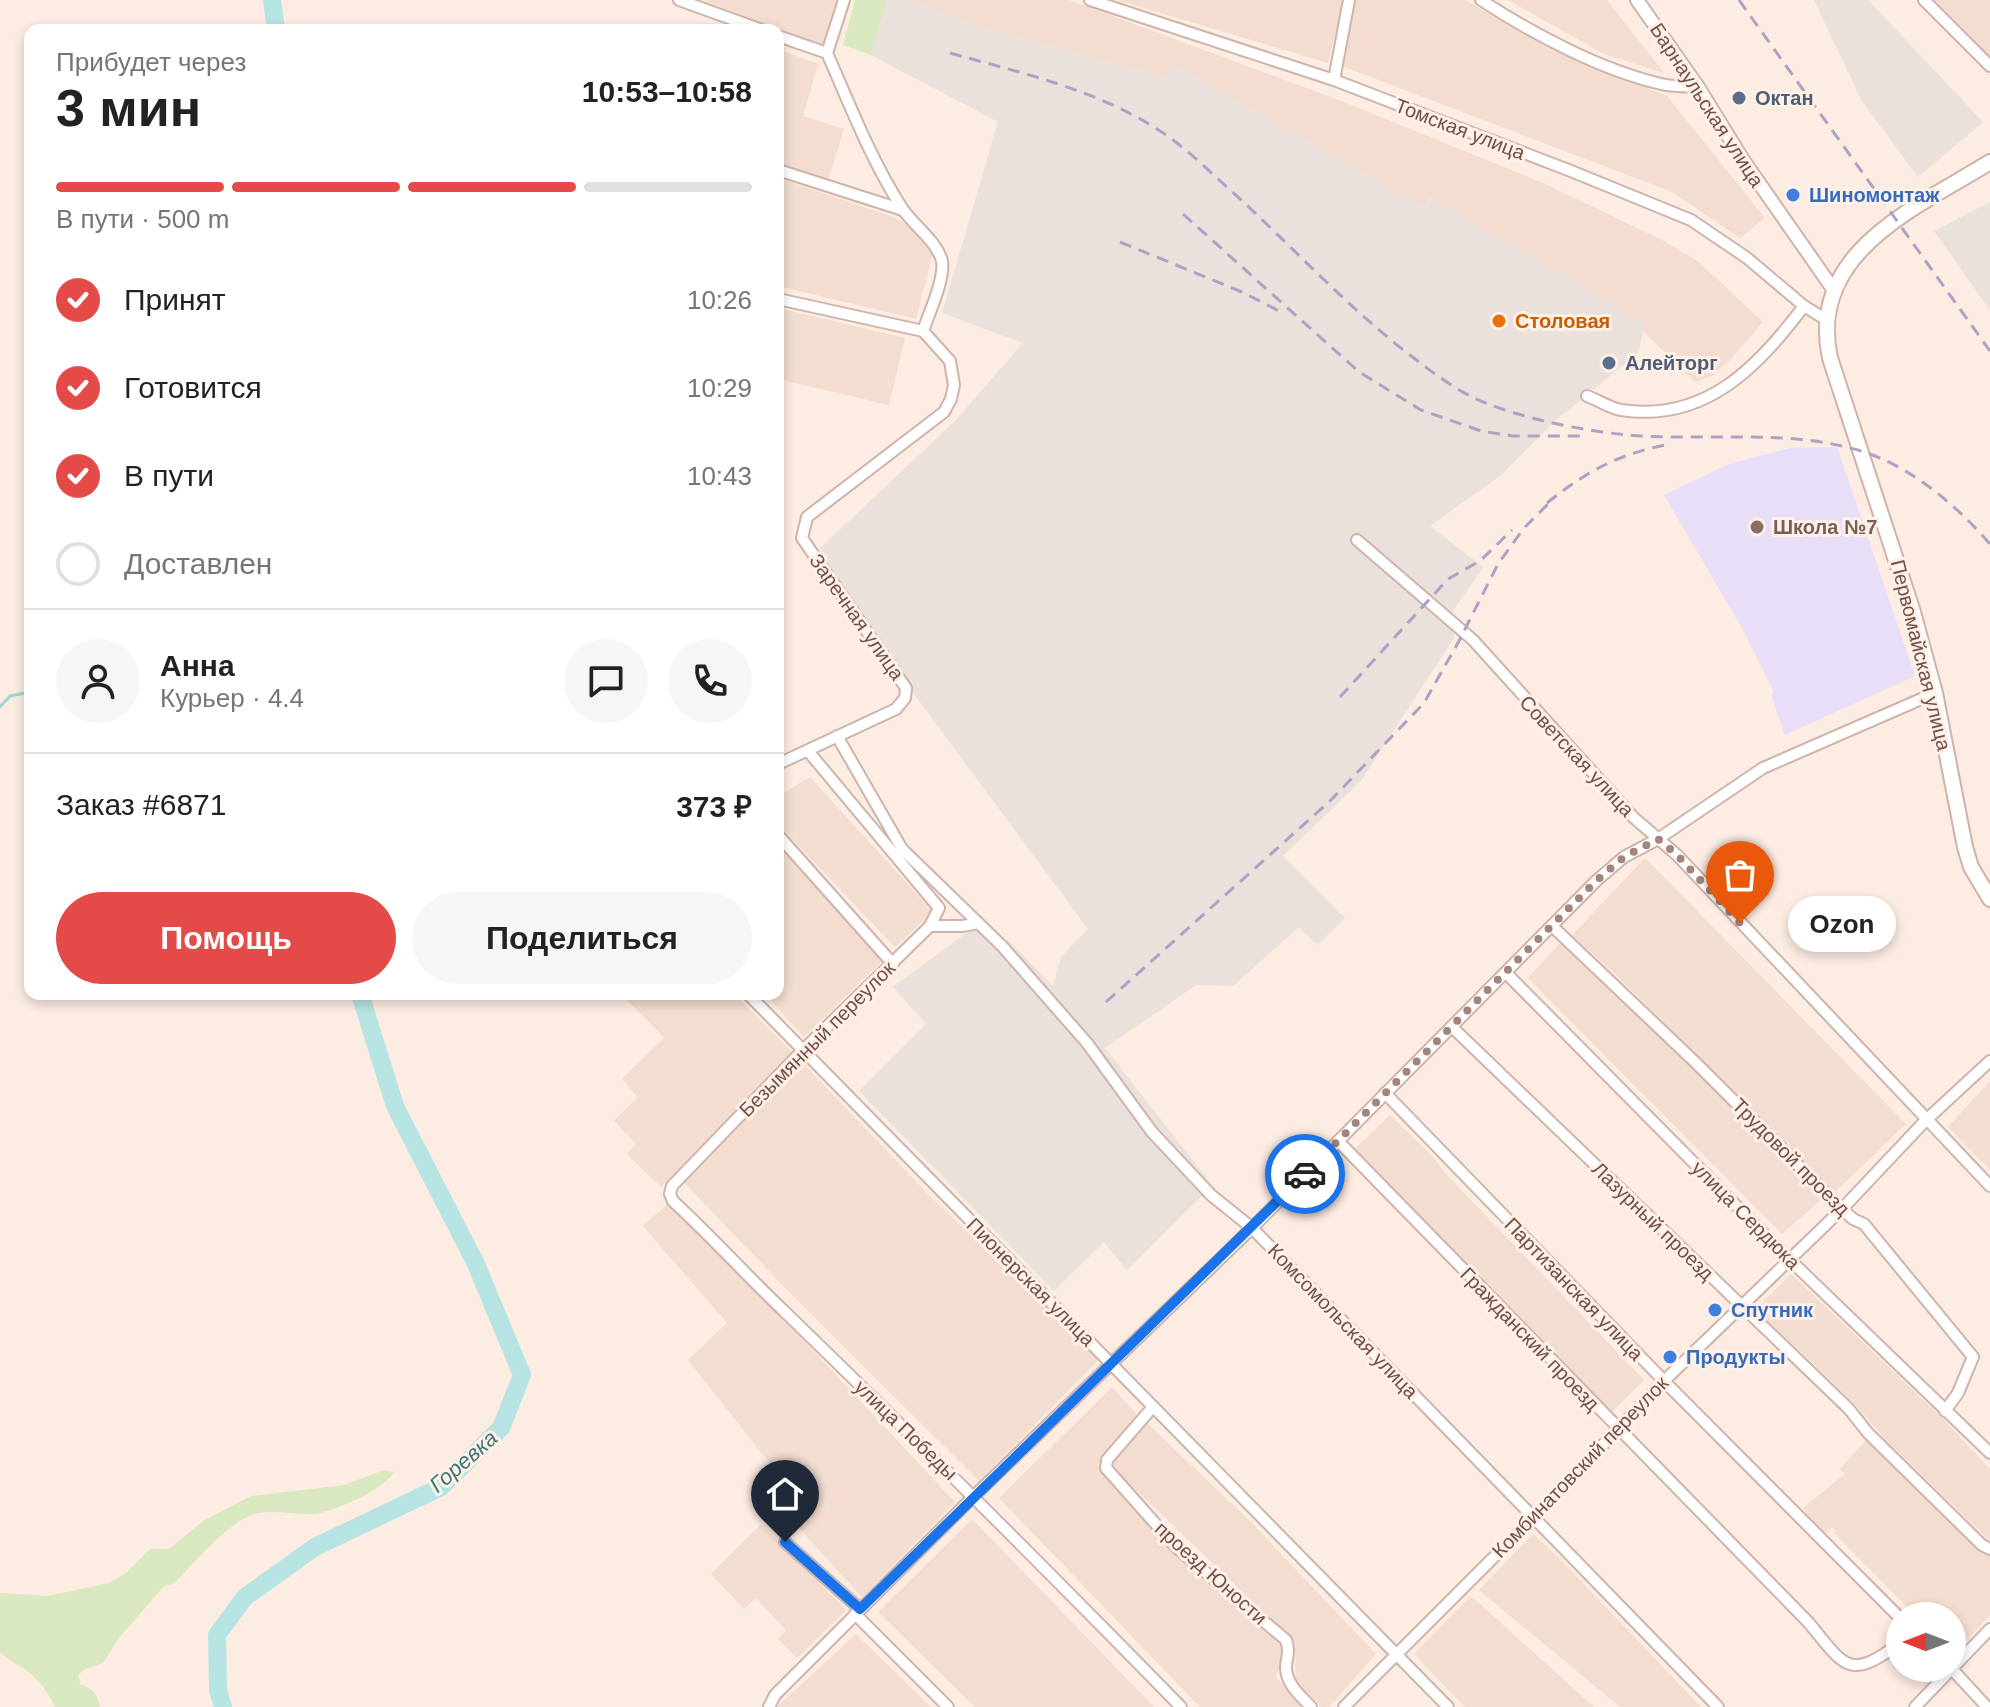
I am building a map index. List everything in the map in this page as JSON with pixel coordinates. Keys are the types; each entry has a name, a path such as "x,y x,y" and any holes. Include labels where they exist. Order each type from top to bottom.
{"main road":[{"name":"Первомайская улица","path":"1990,162 1896,219 1861,248 1833,289 1825,319 1830,358 1905,586 1935,693 1965,847 1971,867 1990,899"}],"street":[{"path":"679,0 745,24"},
{"path":"784,300 923,331 943,271 941,257 903,210 857,122 827,53 844,0"},
{"name":"Томская улица","path":"1090,0 1334,80 1691,220 1747,258 1804,306"},
{"path":"1334,80 1349,0"},
{"path":"1481,0 1509,19 1601,64 1664,85 1698,87"},
{"name":"Барнаульская улица","path":"1637,0 1833,289"},
{"path":"1924,0 1990,66"},
{"path":"784,38 827,53"},
{"path":"784,172 903,210"},
{"path":"1587,396 1619,410 1662,412 1695,404 1743,374 1772,349 1804,306 1825,319"},
{"name":"Заречная улица","path":"784,761 896,709 905,698 906,688 802,538 807,517 944,412 954,385 950,361 923,331"},
{"name":"Советская улица","path":"1357,540 1473,640 1633,817 1677,855 1925,1121 1990,1186"},
{"path":"759,1707 775,1695 974,1496 1113,1364 1208,1266 1252,1228 1596,881 1624,857 1658,839 1763,768 1935,693"},
{"name":"Комсомольская улица","path":"837,736 902,849 1002,946 1087,1043 1152,1132 1211,1195 1252,1228 1718,1707"},
{"path":"808,751 939,908 930,926"},
{"path":"784,842 893,964"},
{"path":"930,926 978,923"},
{"name":"Безымянный переулок","path":"672,1186 803,1050 930,926"},
{"name":"Трудовой проезд","path":"1552,926 1696,1063 1842,1209 1864,1224 1973,1357 1958,1393 1945,1411"},
{"name":"улица Сердюка","path":"1506,973 1789,1259 1990,1453"},
{"name":"Пионерская улица","path":"754,1000 1448,1707"},
{"name":"Лазурный проезд","path":"1452,1027 1849,1409 1868,1433 1982,1545 1990,1549"},
{"name":"Комбинатовский переулок","path":"1344,1707 1534,1517 1664,1381 1842,1209 1925,1121 1990,1061"},
{"name":"Партизанская улица","path":"1385,1093 1664,1381 1886,1604"},
{"name":"Гражданский проезд","path":"1338,1141 1809,1623 1836,1656 1850,1666 1861,1666 1875,1662 1886,1654"},
{"name":"улица Победы","path":"672,1186 670,1194 673,1201 974,1496 1181,1707"},
{"name":"проезд Юности","path":"1152,1408 1107,1460 1106,1468 1177,1548 1286,1640 1290,1653 1286,1672 1291,1685 1311,1707"},
{"path":"785,1542 858,1612 948,1707"},
{"path":"1966,1653 1990,1629"},
{"path":"1915,1707 1938,1682"},
{"path":"1964,1682 1987,1707"},
{"path":"769,1707 775,1695"}],"shaded area":[{"path":"703,0 838,0 822,46 784,31 784,24 765,24"},
{"path":"887,0 908,0 976,26 1164,78 1172,64 1424,208 1431,198 1647,325 1638,353 1555,421 1500,476 1430,526 1483,567 1453,611 1454,638 1361,781 1283,856 1345,918 1317,945 1299,927 1233,986 1196,985 1105,1048 1216,1190 1208,1198 1203,1195 1127,1270 1104,1242 1054,1291 859,1091 926,1024 893,987 973,928 999,948 1008,940 1053,986 1061,957 1088,929 812,556 956,420 1023,343 942,313 998,122 871,55"},
{"path":"908,0 1069,0 1339,100 1543,183 1662,240 1699,262 1763,322 1728,362 1712,376 1695,382 1643,331 1646,325 1430,198 1424,208 1172,64 1165,78 976,26"},
{"path":"1117,0 1344,0 1328,63"},
{"path":"1355,0 1465,0 1552,50 1667,96 1765,218 1740,238 1672,192 1342,66"},
{"path":"1508,0 1607,0 1664,73 1604,54"},
{"path":"1814,0 1868,0 1983,122 1918,177 1862,101"},
{"path":"1931,0 1990,0 1990,60"},
{"path":"784,51 818,64 803,116 844,129 828,181 784,167"},
{"path":"784,180 893,217 936,241 916,319 784,287"},
{"path":"1990,202 1990,310 1934,231"},
{"path":"784,309 905,338 889,405 784,380"},
{"path":"1837,447 1915,676 1785,735 1771,695 1774,692 1743,630 1664,495 1729,464 1790,448"},
{"path":"810,777 933,912 895,947 784,830 784,792"},
{"path":"784,850 885,958 804,1037 770,1000 784,1000"},
{"path":"1645,858 1906,1124 1835,1192 1572,935"},
{"path":"1561,942 1823,1198 1782,1234 1528,978"},
{"path":"627,1000 740,1000 793,1053 661,1187 627,1154 636,1144 614,1121 638,1097 622,1079 664,1038"},
{"path":"795,1055 927,1193 1099,1359 979,1481 786,1289 678,1176"},
{"path":"1990,1081 1990,1170 1948,1127"},
{"path":"1390,1115 1644,1380 1611,1413 1355,1149"},
{"path":"672,1200 955,1502 862,1597 777,1504 791,1490 688,1360 727,1323 643,1226"},
{"path":"1791,1274 1941,1417 1990,1469 1990,1541 1756,1309"},
{"path":"1112,1387 1138,1416 1097,1465 1285,1650 1284,1662 1275,1676 1305,1707 1200,1707 999,1498"},
{"path":"1146,1422 1248,1519 1376,1654 1329,1707 1321,1707 1296,1679 1295,1647 1251,1600 1113,1468 1112,1461"},
{"path":"1867,1439 1942,1513 1990,1554 1990,1615 1966,1641 1966,1602 1902,1602 1834,1533 1836,1530 1832,1527 1823,1536 1803,1508 1845,1474 1840,1469"},
{"path":"972,1519 1154,1707 975,1707 878,1612"},
{"path":"761,1524 846,1610 797,1658 778,1639 786,1630 756,1598 744,1609 711,1574"},
{"path":"1533,1534 1701,1707 1620,1707 1479,1590"},
{"path":"1470,1597 1594,1707 1465,1707 1414,1654"},
{"path":"856,1634 931,1707 777,1707"}],"green space":[{"path":"855,0 887,0 871,55 843,45"},
{"path":"384,1470 394,1472 381,1485 346,1504 314,1514 258,1513 224,1533 174,1584 164,1586 118,1639 103,1663 78,1675 81,1685 94,1693 100,1707 55,1707 36,1678 0,1652 0,1593 47,1596 109,1583 126,1573 150,1549 169,1549 203,1521 251,1496 344,1485"}],"waterway":[{"name":"Горевка","path":"272,0 275,24"},
{"path":"0,707 10,696 24,693"},
{"name":"Горевка","path":"223,1707 218,1690 217,1635 245,1597 315,1547 441,1487 501,1428 522,1375 476,1264 395,1106 362,1000"}],"railway":[{"path":"1739,0 1990,351"},
{"path":"950,53 1091,96 1118,107 1169,137 1383,333 1435,374 1477,399 1539,420 1611,433 1659,437 1781,438 1841,446 1870,454 1920,480 1950,504 1990,544"},
{"path":"1183,214 1359,372 1421,410 1481,431 1513,436 1586,436"},
{"path":"1120,242 1242,292 1281,312"},
{"path":"1547,503 1605,465 1671,444"},
{"path":"1106,1002 1330,801 1424,703 1498,564 1524,528 1554,498"},
{"path":"1340,697 1448,579 1480,561 1512,530"}],"way so far":[{"path":"1305,1174 1596,881 1624,857 1658,839 1677,855 1740,923"}],"place":[{"name":"Октан","path":"1739,98"},
{"name":"Шиномонтаж","path":"1793,195"},
{"name":"Столовая","path":"1499,321"},
{"name":"Алейторг","path":"1609,363"},
{"name":"Школа №7","path":"1757,527"},
{"name":"Ozon","path":"1740,923"},
{"name":"Спутник","path":"1715,1310"},
{"name":"Продукты","path":"1670,1357"}],"route":[{"path":"785,1542 860,1609 1305,1174"}]}
